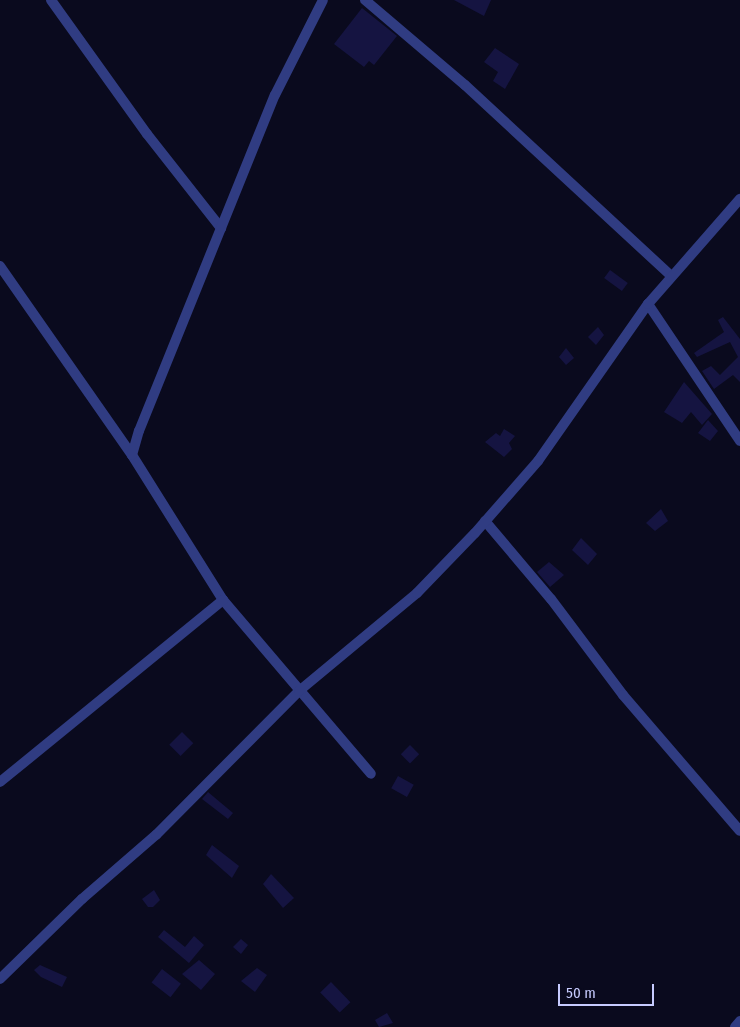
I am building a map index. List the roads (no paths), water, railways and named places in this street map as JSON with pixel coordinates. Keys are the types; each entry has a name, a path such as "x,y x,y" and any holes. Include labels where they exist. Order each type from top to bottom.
{"street":[{"path":"51,0 147,134 220,228"},
{"path":"132,455 139,430 220,228 276,95 323,0"},
{"path":"365,0 465,85 671,276"},
{"path":"0,979 82,899 156,834 299,690 417,593 538,461 648,304 740,199"},
{"path":"0,266 132,455 223,600 371,774"},
{"path":"648,304 740,441"},
{"path":"485,521 551,599 623,695 740,831"},
{"path":"0,782 223,600"},
{"path":"735,1027 740,1021"}]}
